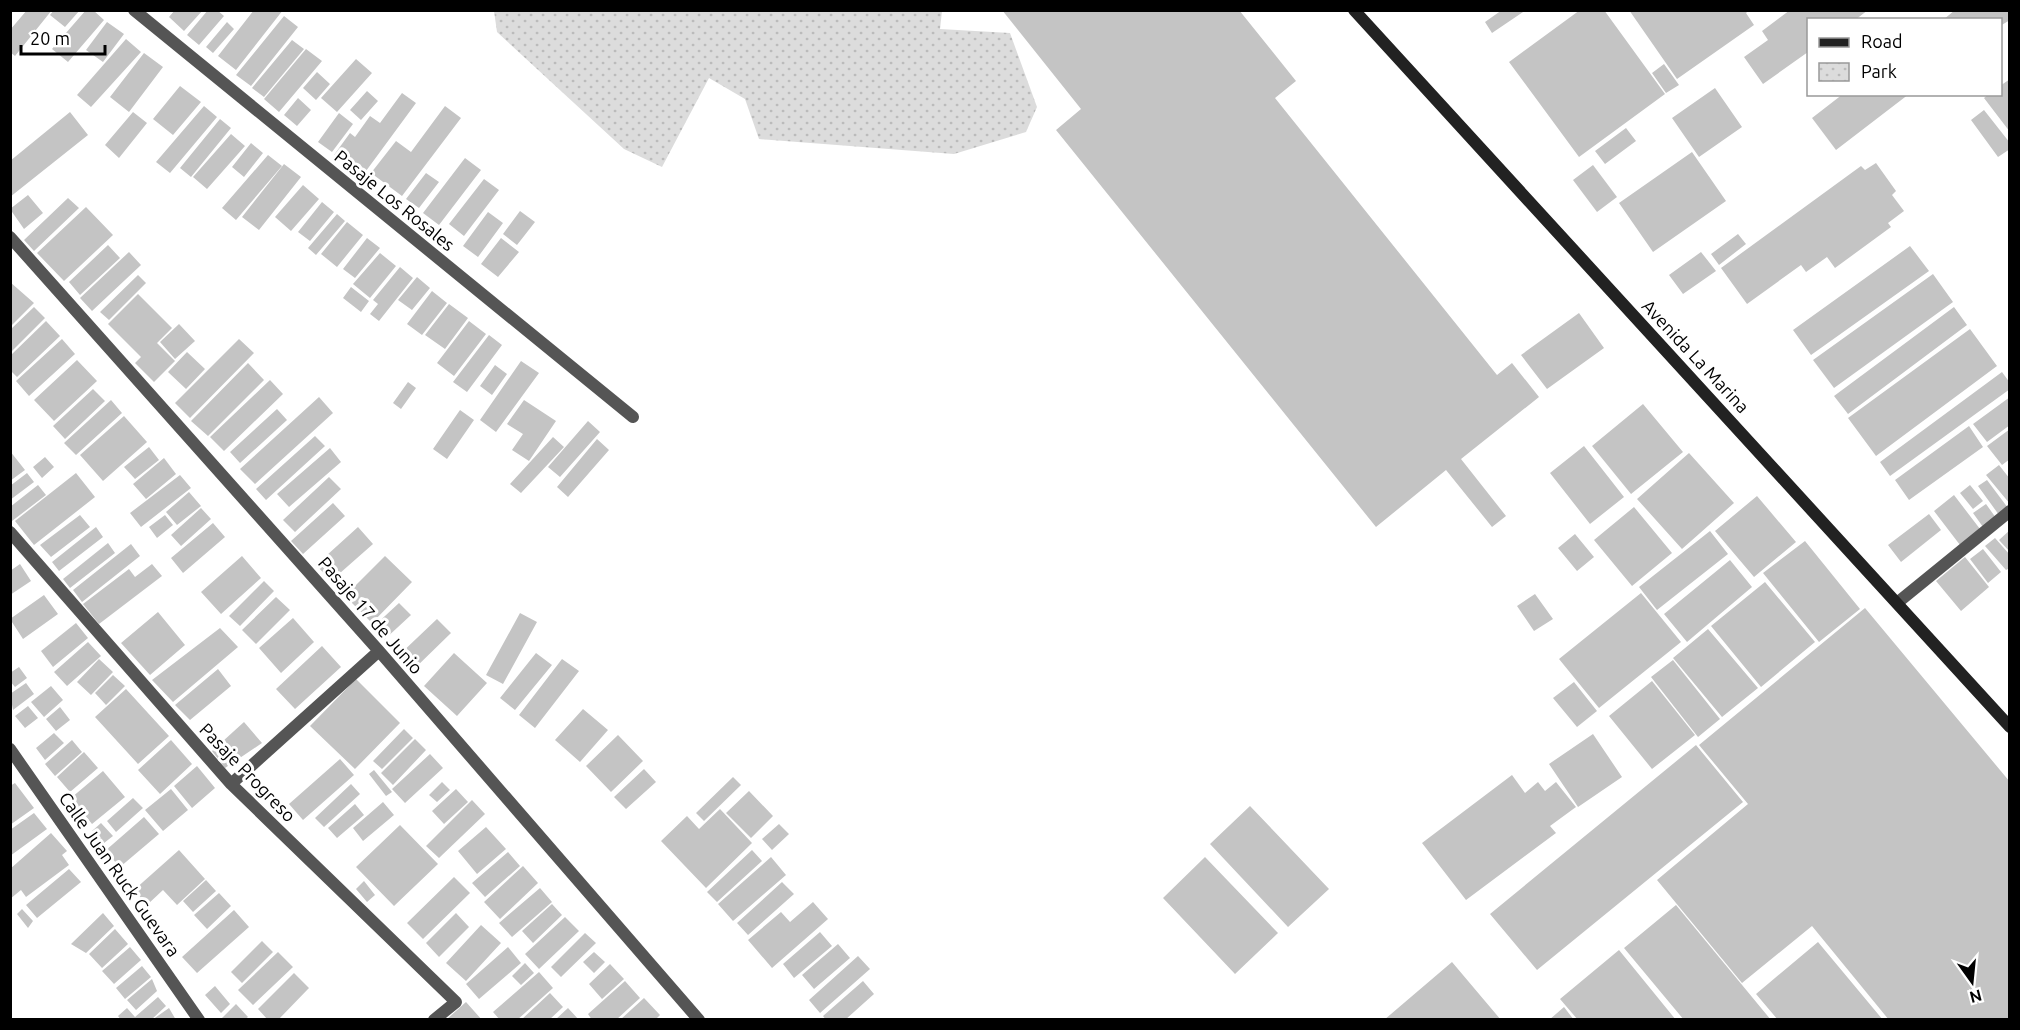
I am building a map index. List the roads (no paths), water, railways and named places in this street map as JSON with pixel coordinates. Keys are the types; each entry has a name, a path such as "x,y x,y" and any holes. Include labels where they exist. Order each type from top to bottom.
{"main road":[{"name":"Avenida La Marina","path":"1354,10 2010,727"}],"street":[{"name":"Pasaje Los Rosales","path":"134,10 633,417"},
{"name":"Pasaje 17 de Junio","path":"10,237 379,651 699,1020"},
{"path":"1897,603 2010,512"},
{"name":"Pasaje Progreso","path":"10,532 231,784 456,1002 434,1020"},
{"path":"231,784 379,651"},
{"name":"Calle Juan Ruck Guevara","path":"10,749 199,1020"}]}
